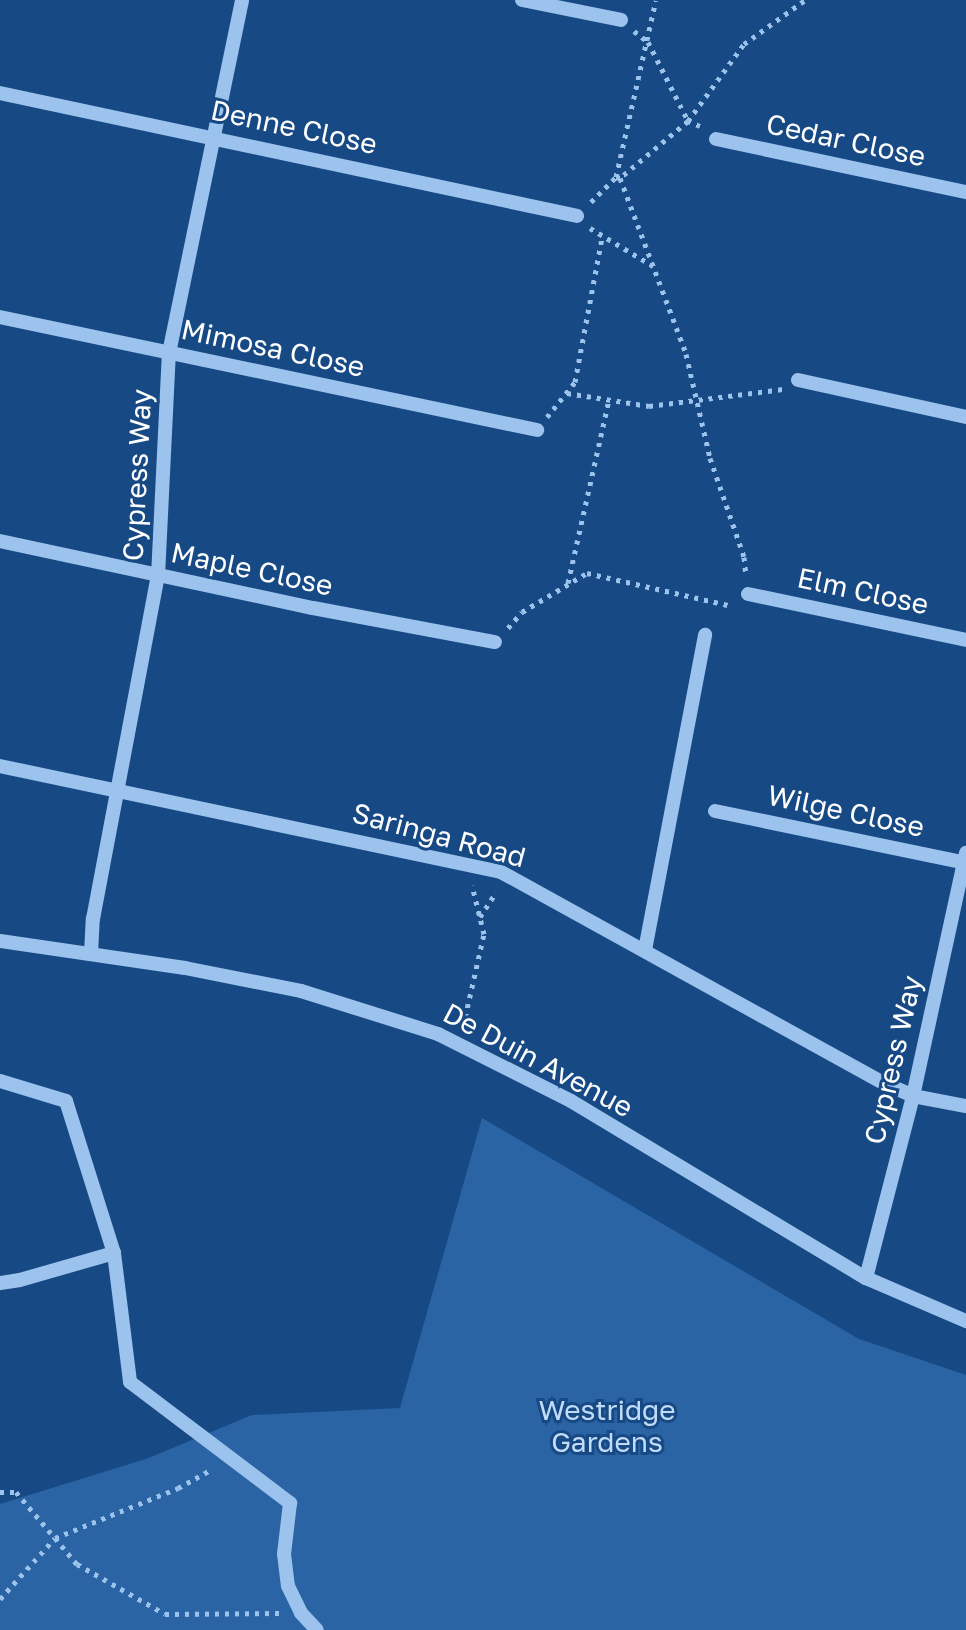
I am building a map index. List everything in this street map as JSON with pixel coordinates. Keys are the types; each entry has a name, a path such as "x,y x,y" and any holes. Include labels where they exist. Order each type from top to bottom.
{"street":[{"name":"Cypress Way","path":"91,953 93,919 158,576 169,353 242,0"},
{"path":"522,0 621,20"},
{"name":"Denne Close","path":"0,93 577,216"},
{"name":"Cedar Close","path":"716,139 966,192"},
{"name":"Mimosa Close","path":"0,317 537,430"},
{"path":"798,380 966,417"},
{"name":"Maple Close","path":"0,541 158,576 495,642"},
{"name":"Elm Close","path":"748,594 966,640"},
{"path":"645,950 705,635"},
{"name":"Saringa Road","path":"0,766 501,872 847,1063 913,1096 966,1106"},
{"name":"Wilge Close","path":"715,811 965,860"},
{"name":"Cypress Way","path":"866,1278 913,1096 965,860"},
{"name":"De Duin Avenue","path":"0,941 91,953 301,991 459,1043 571,1101 866,1278 966,1321"},
{"path":"0,1081 66,1101 114,1253 130,1382 290,1503 284,1554 288,1586 301,1613 317,1630"},
{"path":"0,1283 114,1253"}],"path":[{"path":"656,0 618,177 686,354 710,458 744,557"},
{"path":"577,216 618,177 688,121 744,44 805,0"},
{"path":"648,42 688,121 704,127"},
{"path":"653,266 634,251 602,238 575,382 567,393 649,406 697,402 762,390 780,391"},
{"path":"568,584 609,400"},
{"path":"522,612 587,573 732,606"},
{"path":"459,1043 484,934 471,881"},
{"path":"480,918 499,887"},
{"path":"0,1599 55,1538 178,1488 230,1459"},
{"path":"0,1492 16,1492 77,1564 165,1614 301,1613"}],"green space":[{"name":"Westridge Gardens","path":"482,1118 859,1339 966,1375 966,1630 0,1630 0,1504 146,1459 252,1415 400,1408"}]}
